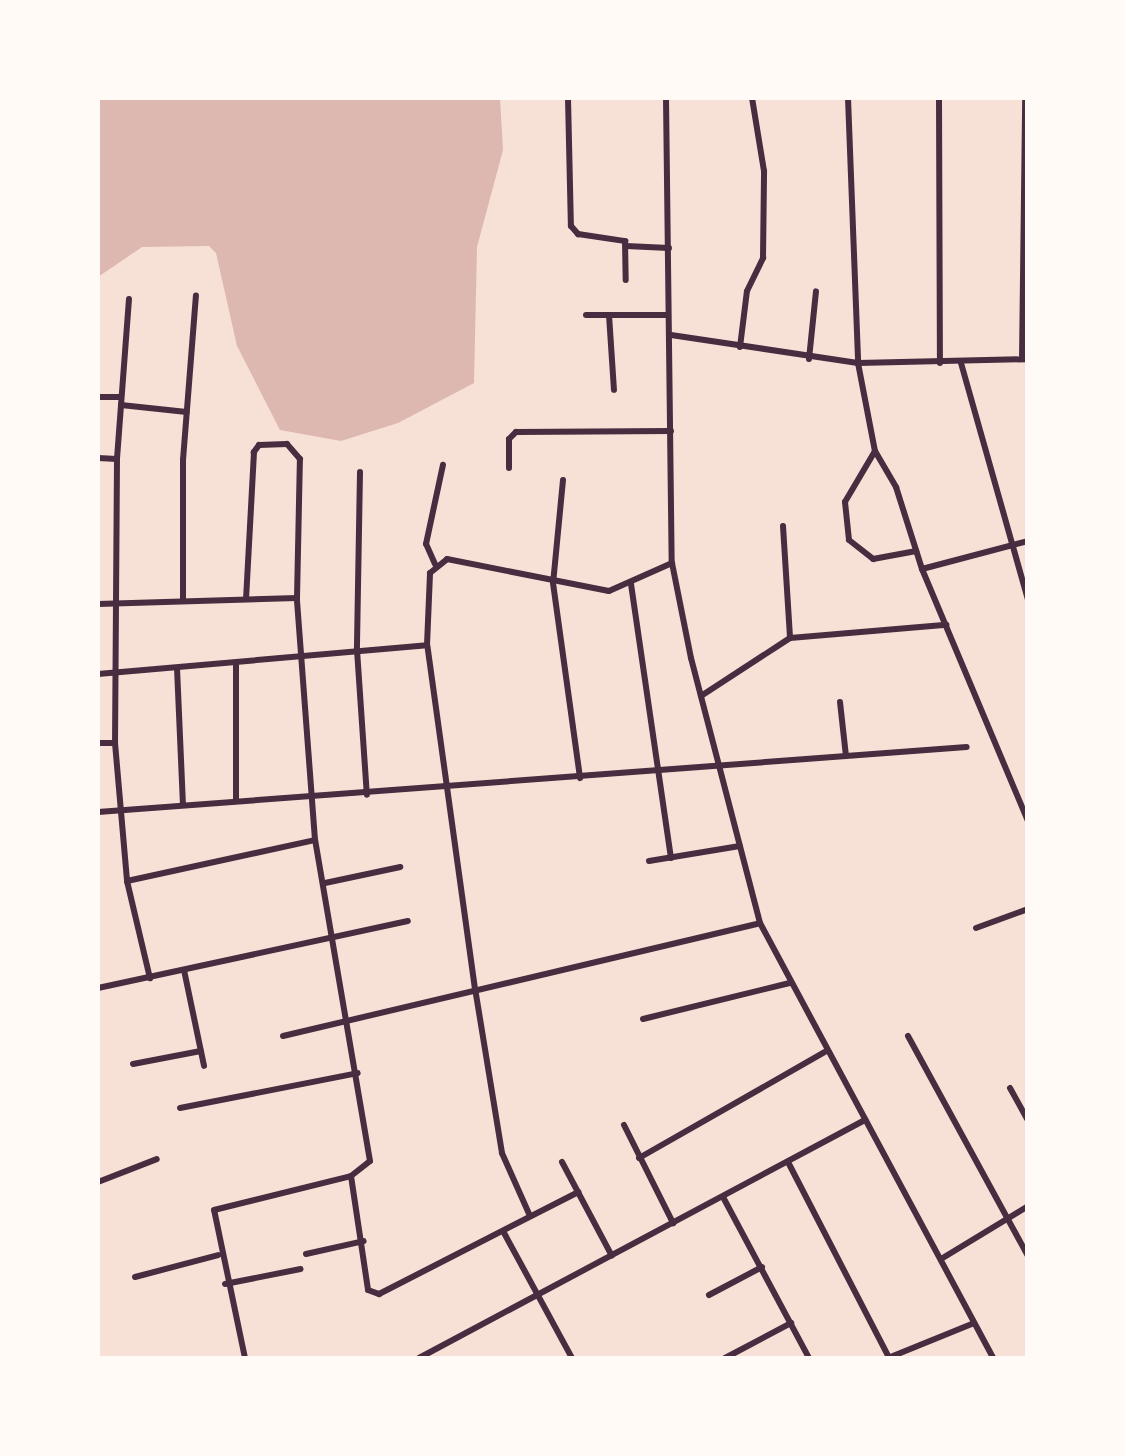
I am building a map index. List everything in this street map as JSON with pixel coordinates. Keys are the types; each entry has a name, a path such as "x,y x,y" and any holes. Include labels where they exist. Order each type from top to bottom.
{"street":[{"path":"568,98 570,226 578,234 619,237 626,246 626,280"},
{"path":"666,98 672,563 701,696 760,923 993,1358"},
{"path":"740,347 747,292 763,258 764,171 752,98"},
{"path":"848,98 858,363 875,451 896,487 922,569 1028,821"},
{"path":"939,98 940,363"},
{"path":"671,335 809,359 858,363 1025,359 1025,98"},
{"path":"626,246 668,248"},
{"path":"809,359 816,291"},
{"path":"184,600 187,412 196,296"},
{"path":"129,300 117,459 115,742 127,881 150,978"},
{"path":"586,315 667,315"},
{"path":"609,315 614,390"},
{"path":"961,363 1028,600"},
{"path":"98,396 187,412"},
{"path":"508,468 509,439 516,432 671,431"},
{"path":"245,1358 212,1216 219,1206 352,1176 370,1161 358,1073 315,840 297,598 300,459 294,446 266,444 254,452 246,599"},
{"path":"875,451 845,502 849,540 873,559 916,551"},
{"path":"98,458 117,459"},
{"path":"443,465 426,544 435,564 427,645 502,1153 530,1216"},
{"path":"360,472 357,650 367,795"},
{"path":"563,480 554,583 580,778"},
{"path":"783,526 790,638"},
{"path":"922,569 1028,541"},
{"path":"435,564 466,561 596,592 631,584 672,563"},
{"path":"631,584 671,858"},
{"path":"98,604 297,598"},
{"path":"701,696 790,638 946,624"},
{"path":"98,674 427,645"},
{"path":"236,663 236,801"},
{"path":"178,668 183,803"},
{"path":"840,702 846,756"},
{"path":"98,743 115,742"},
{"path":"98,812 183,803 367,795 967,747"},
{"path":"127,881 315,840"},
{"path":"650,862 740,846"},
{"path":"325,882 400,868"},
{"path":"976,928 1028,909"},
{"path":"98,988 408,922"},
{"path":"283,1036 760,923"},
{"path":"184,970 204,1066"},
{"path":"643,1019 790,983"},
{"path":"908,1036 1028,1256"},
{"path":"134,1064 200,1050"},
{"path":"639,1158 826,1052"},
{"path":"180,1108 358,1073"},
{"path":"1010,1088 1028,1121"},
{"path":"418,1358 540,1298 866,1120"},
{"path":"624,1125 673,1223"},
{"path":"98,1182 157,1159"},
{"path":"562,1162 612,1256"},
{"path":"788,1162 888,1358 974,1323"},
{"path":"352,1176 368,1290 380,1294 578,1192"},
{"path":"722,1197 809,1358"},
{"path":"941,1259 1028,1206"},
{"path":"503,1231 572,1358"},
{"path":"306,1254 364,1241"},
{"path":"135,1277 218,1255"},
{"path":"710,1295 762,1268"},
{"path":"225,1284 300,1269"},
{"path":"725,1358 791,1323"}],"shaded area":[{"path":"98,98 500,98 503,150 477,247 474,383 398,423 341,441 280,430 237,346 216,253 209,246 142,247 98,277"}]}
